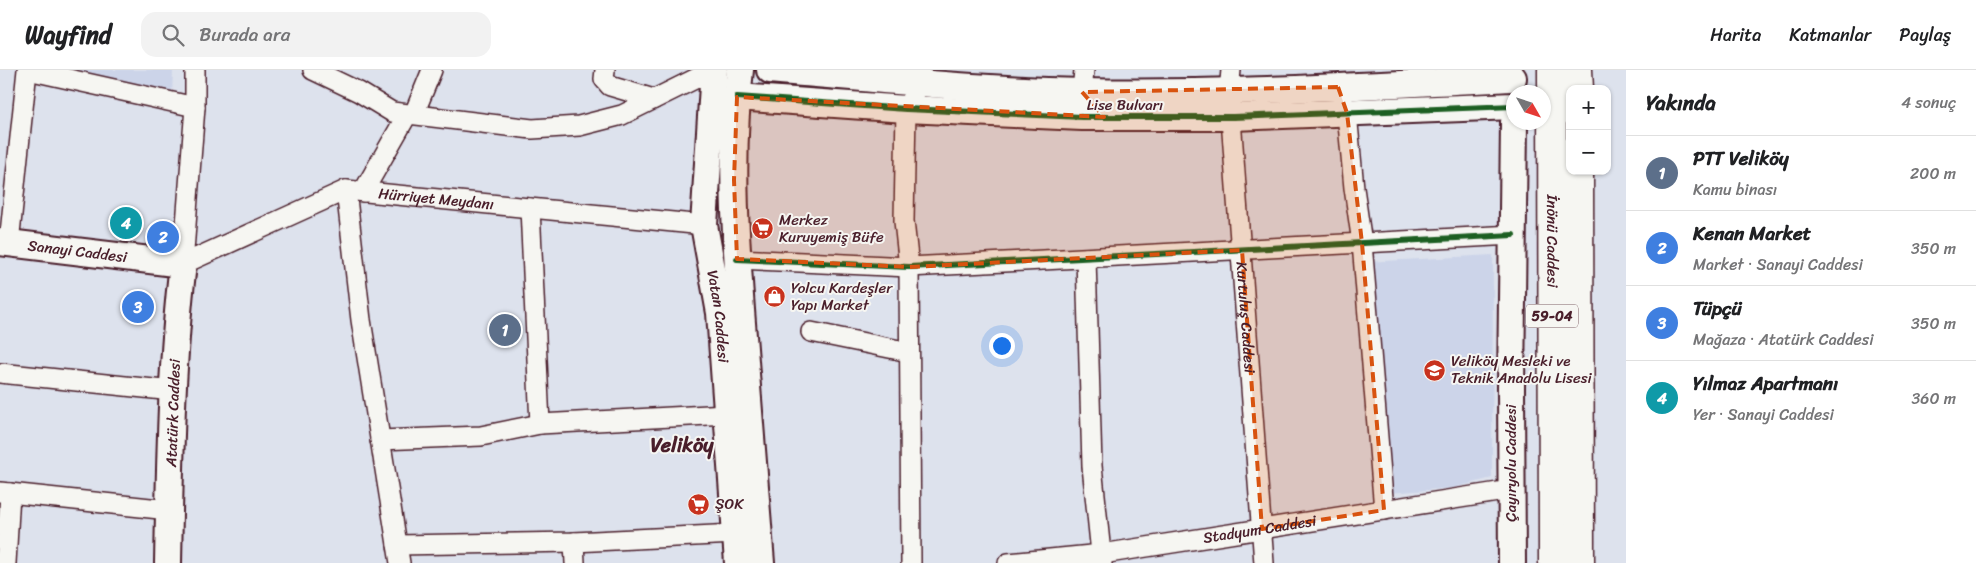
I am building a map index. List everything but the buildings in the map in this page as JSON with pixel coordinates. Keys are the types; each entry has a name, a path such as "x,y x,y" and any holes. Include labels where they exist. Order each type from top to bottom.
{"main road":[{"name":"İnönü Caddesi","path":"1552,70 1553,563"},
{"path":"1578,70 1578,85"},
{"name":"59-04","path":"1579,175 1580,563"}],"street":[{"path":"5,243 27,70 195,107"},
{"path":"183,264 196,70"},
{"path":"313,70 359,92 392,112 532,129 579,126 622,115 713,70"},
{"path":"432,70 410,114 354,191 361,320 398,554 574,542 735,534"},
{"path":"605,70 604,79 610,86 654,99"},
{"name":"Vatan Caddesi","path":"713,70 704,225 720,313 738,563"},
{"name":"Vatan Caddesi","path":"740,70 737,97 734,180 737,259 761,563"},
{"name":"Lise Bulvarı","path":"770,70 920,77 1233,118 1506,106"},
{"name":"Lise Bulvarı","path":"737,97 906,109 1088,99 1230,81 1338,87 1449,76 1513,80"},
{"path":"911,563 909,267 904,221 906,109 920,77"},
{"name":"Kurtuluş Caddesi","path":"1230,81 1264,563"},
{"path":"1338,87 1347,113 1354,188 1362,243 1384,510"},
{"name":"Çayıryolu Caddesi","path":"1512,563 1514,130"},
{"name":"Hürriyet Meydanı","path":"183,264 354,191 704,225"},
{"path":"530,208 540,424"},
{"path":"737,259 909,267 1513,235"},
{"name":"Sanayi Caddesi","path":"5,243 183,264"},
{"path":"1086,258 1092,466 1102,558"},
{"name":"Atatürk Caddesi","path":"168,563 173,391 178,308 183,264"},
{"path":"811,332 910,352"},
{"path":"0,373 173,391"},
{"path":"380,440 482,436 540,424 727,414"},
{"name":"Stadyum Caddesi","path":"1008,563 1102,558 1262,529 1511,490"},
{"path":"6,563 5,492 169,510"},
{"path":"574,542 575,563"}],"highlighted area":[{"path":"1338,87 1347,113 1362,243 1384,510 1262,529 1242,250 909,267 737,259 734,180 737,97 1104,117 1082,92"}],"shaded area":[{"path":"55,70 173,70 172,96"},
{"name":"Veliköy Mesleki ve Teknik Anadolu Lisesi","path":"1493,255 1492,478 1453,488 1389,493 1366,262"}],"cycle path":[{"path":"737,97 906,109 1082,117 1233,117 1506,106"},
{"path":"737,259 909,267 1513,235"}],"place":[{"name":"Yılmaz Apartmanı","path":"126,223"},
{"name":"Merkez Kuruyemiş Büfe","path":"763,229"},
{"name":"Kenan Market","path":"163,237"},
{"name":"Yolcu Kardeşler Yapı Market","path":"775,297"},
{"name":"Tüpçü","path":"138,307"},
{"name":"PTT Veliköy","path":"505,330"},
{"name":"Veliköy Mesleki ve Teknik Anadolu Lisesi","path":"1435,370"},
{"name":"ŞOK","path":"699,504"}],"district":[{"name":"Veliköy","path":"682,445"}]}
